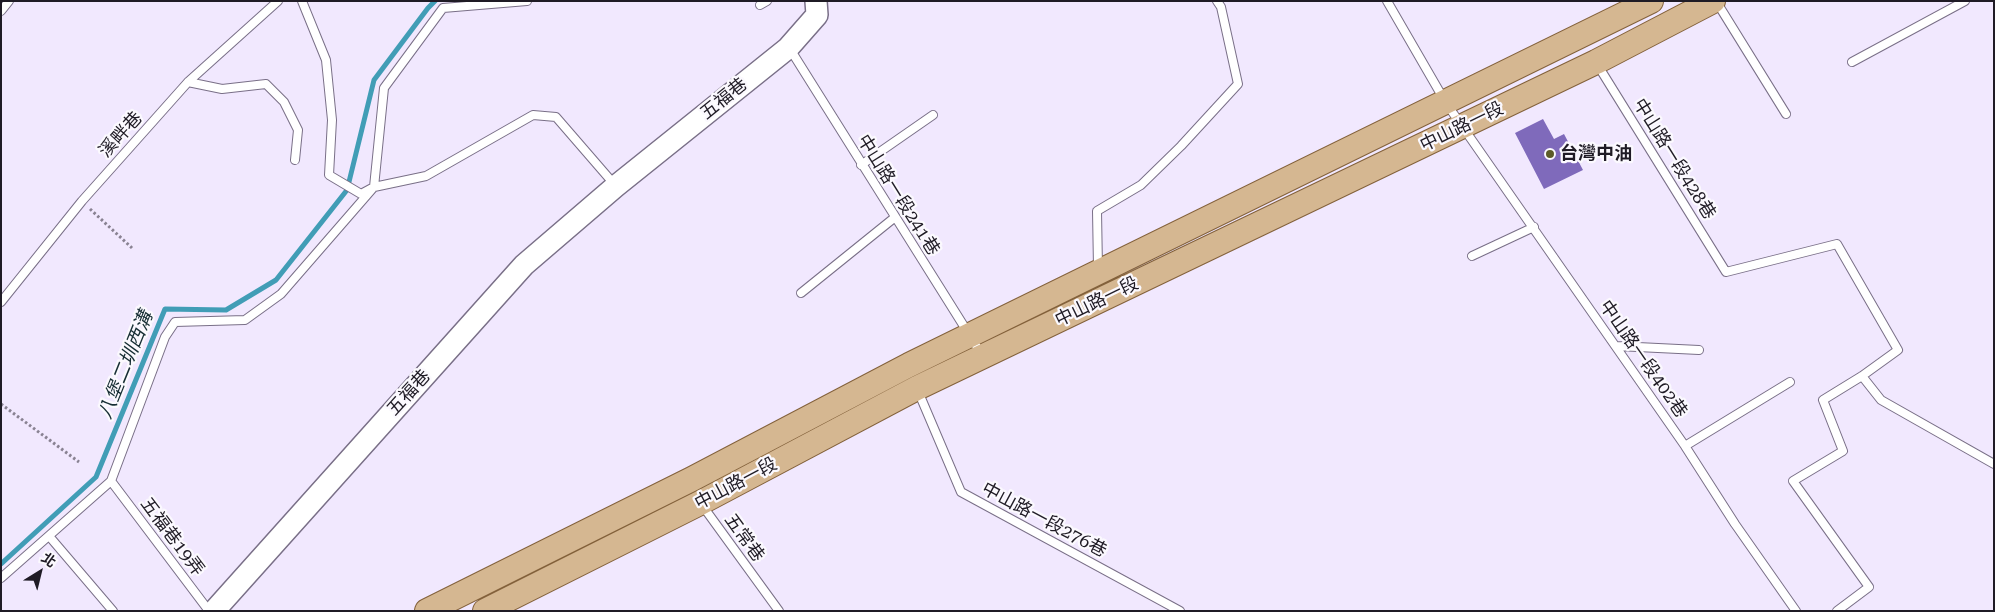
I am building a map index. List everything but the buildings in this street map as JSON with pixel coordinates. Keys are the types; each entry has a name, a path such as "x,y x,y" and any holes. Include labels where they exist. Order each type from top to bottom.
{"main road":[{"name":"中山路一段","path":"485,611 696,491 913,376 970,336 1651,1"},
{"name":"中山路一段","path":"913,376 983,357 1596,62 1715,1"},
{"name":"中山路一段","path":"426,611 696,491"}],"street":[{"name":"五福巷","path":"214,611 524,265 616,186 788,48 817,15 816,1"}],"lane":[{"path":"1,11 9,1"},
{"name":"溪畔巷","path":"1,302 82,201 188,82 278,1"},
{"path":"302,1 326,60 332,120 329,175 360,194 374,187 426,176 533,115 556,117 616,186"},
{"path":"1,578 111,481 165,338 175,322 245,320 281,294 374,187 384,88 444,8 527,1"},
{"path":"1098,272 1097,211 1141,185 1181,146 1238,84 1217,1"},
{"name":"中山路一段402巷","path":"1387,1 1446,103 1617,346 1796,611"},
{"path":"1715,1 1786,114"},
{"path":"1852,62 1965,1"},
{"name":"中山路一段241巷","path":"788,48 983,357"},
{"name":"中山路一段428巷","path":"1596,62 1726,272 1837,244 1898,350 1862,376"},
{"path":"188,82 222,89 266,84 284,102 298,130 295,160"},
{"path":"862,165 933,115"},
{"path":"801,293 894,218"},
{"path":"1472,256 1534,227"},
{"path":"1617,346 1699,350"},
{"name":"中山路一段276巷","path":"913,376 962,492 1180,611"},
{"path":"1838,611 1869,587 1793,481 1843,451 1823,400 1862,376 1881,400 1994,464"},
{"path":"1685,446 1790,382"},
{"name":"五福巷19弄","path":"111,481 209,611"},
{"name":"五常巷","path":"696,491 778,611"},
{"path":"49,536 113,611"}],"path":[{"path":"82,201 132,248"},
{"path":"1,404 80,462"}],"waterway":[{"name":"八堡二圳西溝","path":"1,564 96,477 165,309 226,310 276,280 347,190 374,80 435,1"}],"place":[{"name":"台灣中油","path":"1550,154"}]}
